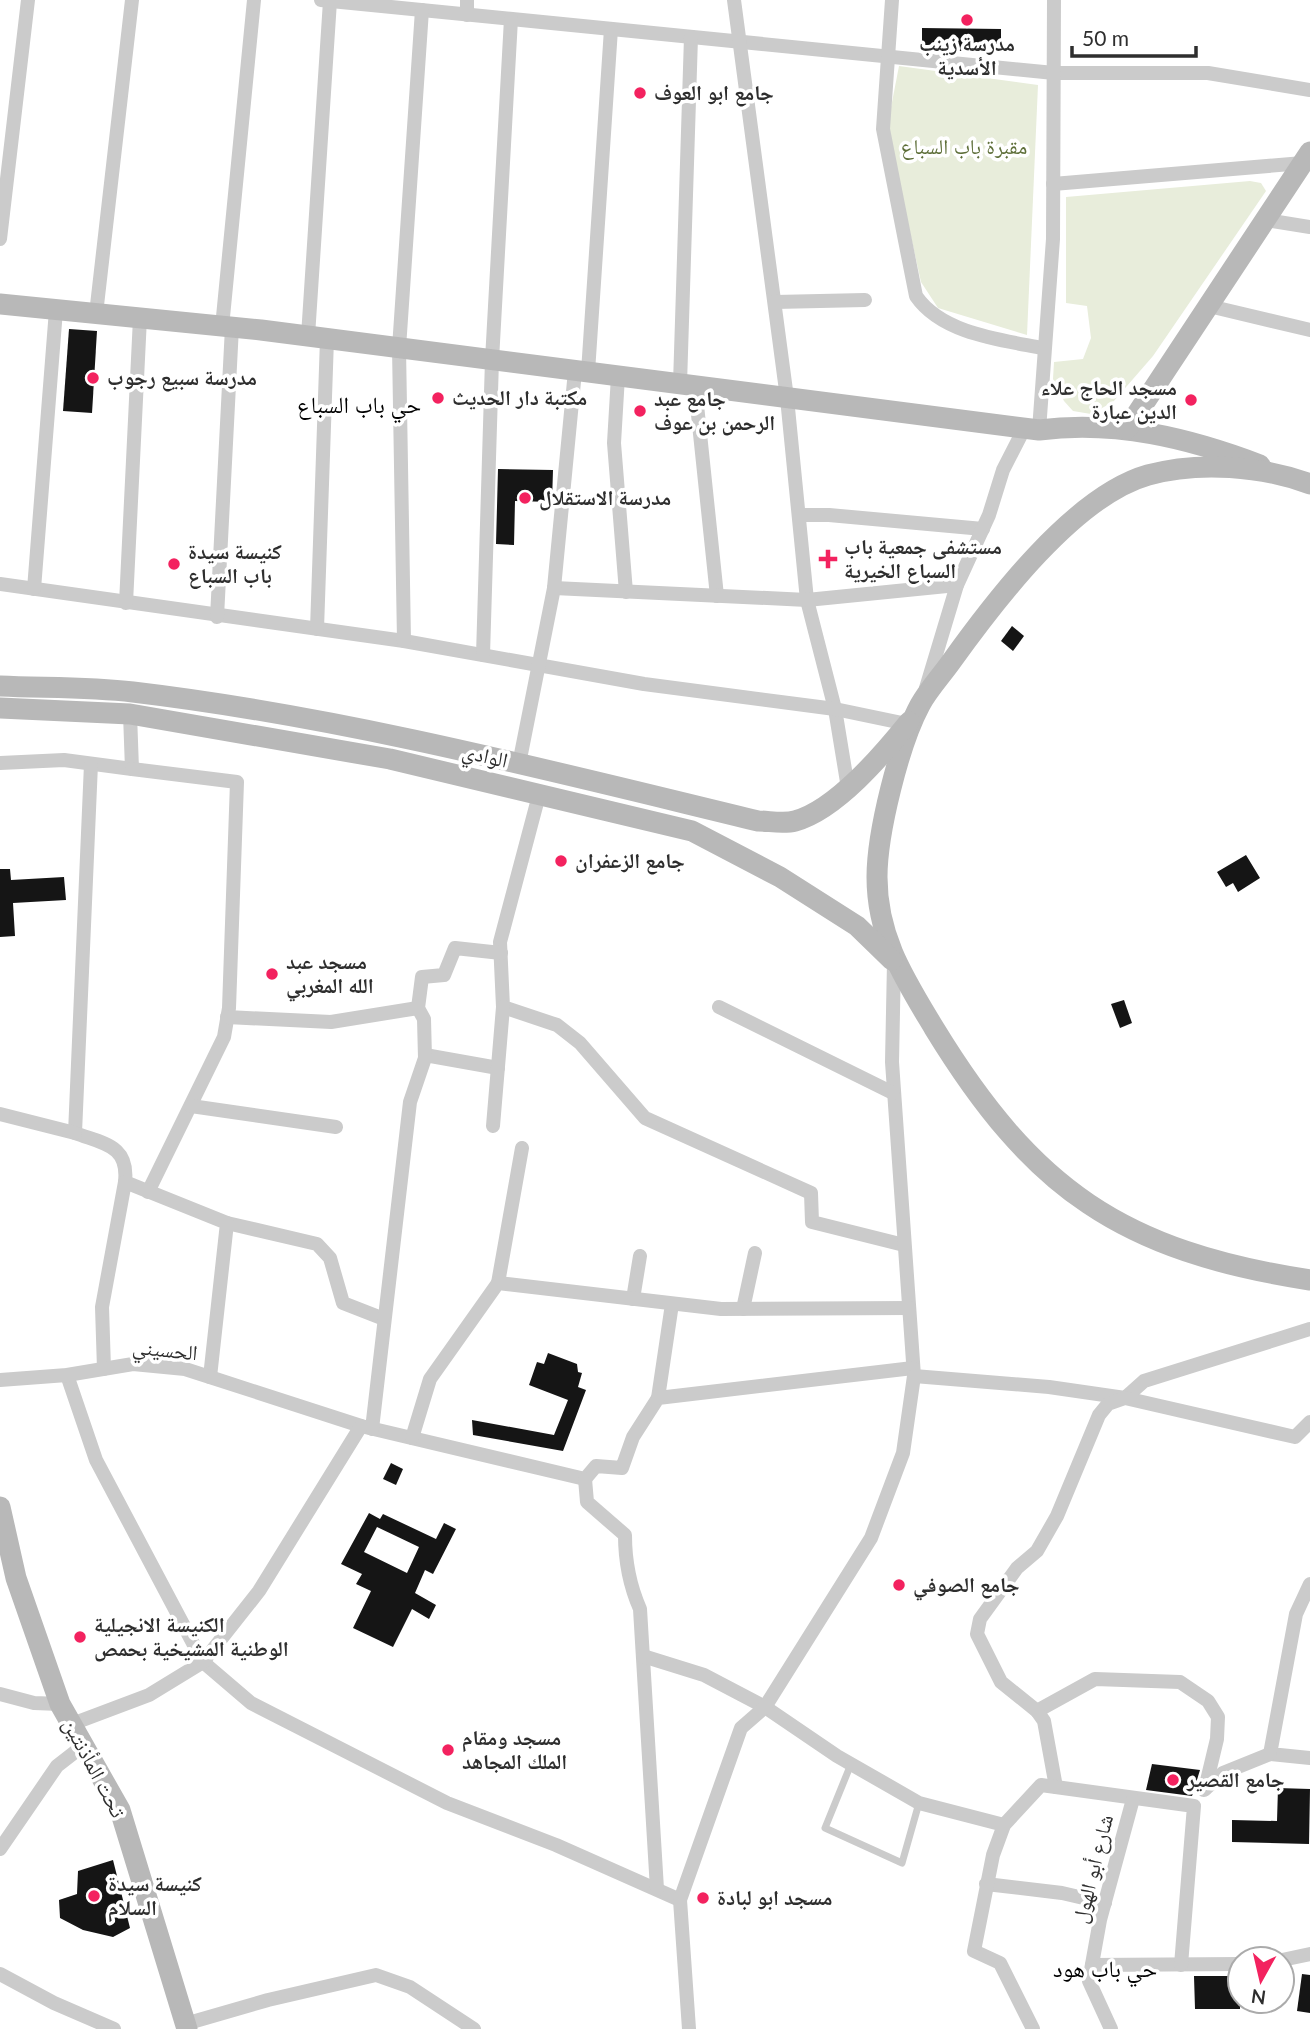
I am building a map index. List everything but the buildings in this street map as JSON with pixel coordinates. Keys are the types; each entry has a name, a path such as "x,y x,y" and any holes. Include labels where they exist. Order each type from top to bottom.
{"main road":[{"path":"1127,429 1307,158"},
{"path":"0,304 227,327 1032,429 1073,426 1127,429 1203,443 1310,484"},
{"path":"1275,471 1187,468 1146,476 1103,498 1063,528 987,611 920,706 901,753 888,803 877,873 878,909 894,962 941,1040 996,1119 1057,1183 1088,1206 1123,1226 1182,1251 1235,1268 1310,1280"},
{"name":"الوادي","path":"0,687 131,692 303,719 519,764 758,821 793,822 812,815 848,788 907,724 920,706"},
{"name":"الوادي","path":"0,708 130,714 390,760 692,831 780,877 857,926 894,962"},
{"name":"تحت المأذنتين","path":"0,1507 16,1577 60,1704 120,1811 186,2026"}],"street":[{"path":"0,239 28,0"},
{"path":"96,314 132,0"},
{"path":"217,617 227,327 254,0"},
{"path":"321,0 378,3 422,10 467,7 511,19 1054,73 1208,73 1310,90"},
{"path":"734,0 787,398 807,600 835,709 848,788"},
{"path":"892,0 883,129 916,296 924,307 944,321 1044,348"},
{"path":"920,706 957,585 983,529 1003,470 1032,429 1044,348 1053,239 1054,0"},
{"path":"317,629 317,338 330,1"},
{"path":"404,641 399,348 422,10"},
{"path":"483,655 492,360 511,19"},
{"path":"519,764 554,588 581,372 611,29"},
{"path":"691,37 687,385 717,596"},
{"path":"1053,184 1307,158"},
{"path":"1266,219 1310,227"},
{"path":"775,302 865,300"},
{"path":"1209,306 1310,330"},
{"path":"34,589 56,310"},
{"path":"126,603 140,318"},
{"path":"618,376 614,443 626,592"},
{"path":"800,515 829,515 983,529"},
{"path":"0,584 217,617 404,641 644,684 835,709 907,724"},
{"path":"554,588 807,600 957,585"},
{"path":"130,714 132,769"},
{"path":"0,763 64,760 237,782 225,1037 149,1192"},
{"path":"75,1133 91,764"},
{"path":"493,1126 503,1007 500,943 539,795"},
{"path":"72,1724 149,1695 203,1662 259,1591 366,1428 384,1319 410,1102 425,1055 425,1020 418,1008 422,977 444,975 455,947 501,953"},
{"path":"688,2029 680,1899 741,1728 765,1707 871,1538 903,1452 914,1372 893,1093 894,962"},
{"path":"503,1007 557,1025 580,1044 645,1118 811,1193 812,1222 904,1245"},
{"path":"719,1007 893,1093"},
{"path":"227,1017 331,1022 418,1008"},
{"path":"425,1055 498,1068"},
{"path":"191,1106 336,1127"},
{"path":"0,1114 75,1133 117,1148 127,1166 102,1307 104,1369"},
{"path":"412,1438 430,1379 498,1283 522,1148"},
{"path":"125,1182 227,1223 317,1244 330,1258 343,1303 384,1319"},
{"path":"210,1377 227,1223"},
{"path":"743,1309 755,1253"},
{"path":"634,1299 640,1256"},
{"path":"498,1283 672,1304 743,1309 909,1308"},
{"path":"657,1889 640,1609 630,1586 625,1560 625,1535 587,1503 585,1479 596,1466 622,1468 633,1437 658,1398 672,1304"},
{"path":"1056,1787 1044,1721 1037,1711 1001,1682 977,1634 979,1619 1017,1568 1037,1551 1057,1517 1099,1415 1108,1404 1125,1398 1144,1381 1310,1329"},
{"name":"الحسيني","path":"0,1380 67,1376 133,1364 185,1369 366,1428 585,1479"},
{"path":"658,1398 914,1372 1125,1398 1295,1437 1310,1422"},
{"path":"67,1376 96,1461 203,1662 251,1703 340,1751 447,1803 680,1899"},
{"path":"1270,1754 1296,1614 1310,1584"},
{"path":"643,1656 704,1675 765,1707 851,1764 919,1803 1004,1825"},
{"path":"1037,1711 1095,1679 1180,1682 1208,1701 1218,1717 1217,1739 1205,1789"},
{"path":"0,1694 34,1703 60,1704"},
{"path":"0,1849 57,1766 84,1745"},
{"path":"1181,1965 1194,1806 1205,1789 1223,1773 1270,1754 1310,1758"},
{"path":"1033,2029 1000,1963 974,1951 986,1884 1004,1825 1041,1785 1194,1806"},
{"name":"شارع أبو الهول","path":"1111,2029 1089,1982 1105,1903 1133,1798"},
{"path":"986,1884 1062,1893 1105,1903"},
{"path":"1092,1965 1226,1964"},
{"path":"0,1974 54,2003 114,2029"},
{"path":"186,2026 268,2000 376,1975 410,1987 474,2029"}],"lane":[{"path":"851,1764 824,1828 902,1863 919,1803"}],"green space":[{"name":"مقبرة باب السباع","path":"899,66 1038,85 1027,335 938,308 921,282 887,128"},
{"path":"1250,181 1261,183 1266,191 1153,356 1113,402 1091,414 1073,411 1064,401 1053,379 1054,362 1083,359 1091,338 1087,306 1066,303 1066,197"}],"place":[{"name":"مدرسة زينب الأسدية","path":"967,20"},
{"name":"جامع ابو العوف","path":"640,93"},
{"name":"مدرسة سبيع رجوب","path":"93,378"},
{"name":"مكتبة دار الحديث","path":"438,398"},
{"name":"مسجد الحاج علاء الدين عبارة","path":"1191,400"},
{"name":"جامع عبد الرحمن بن عوف","path":"640,411"},
{"name":"مدرسة الاستقلال","path":"525,498"},
{"name":"مستشفى جمعية باب السباع الخيرية","path":"828,559"},
{"name":"كنيسة سيدة باب السباع","path":"174,564"},
{"name":"جامع الزعفران","path":"561,861"},
{"name":"مسجد عبد الله المغربي","path":"272,974"},
{"name":"جامع الصوفي","path":"899,1585"},
{"name":"الكنيسة الانجيلية الوطنية المشيخية بحمص","path":"80,1637"},
{"name":"مسجد ومقام الملك المجاهد","path":"448,1750"},
{"name":"جامع القصير","path":"1173,1780"},
{"name":"كنيسة سيدة السلام","path":"94,1896"},
{"name":"مسجد ابو لبادة","path":"703,1898"}],"district":[{"name":"حي باب السباع","path":"359,405"},
{"name":"حي باب هود","path":"1105,1969"}]}
